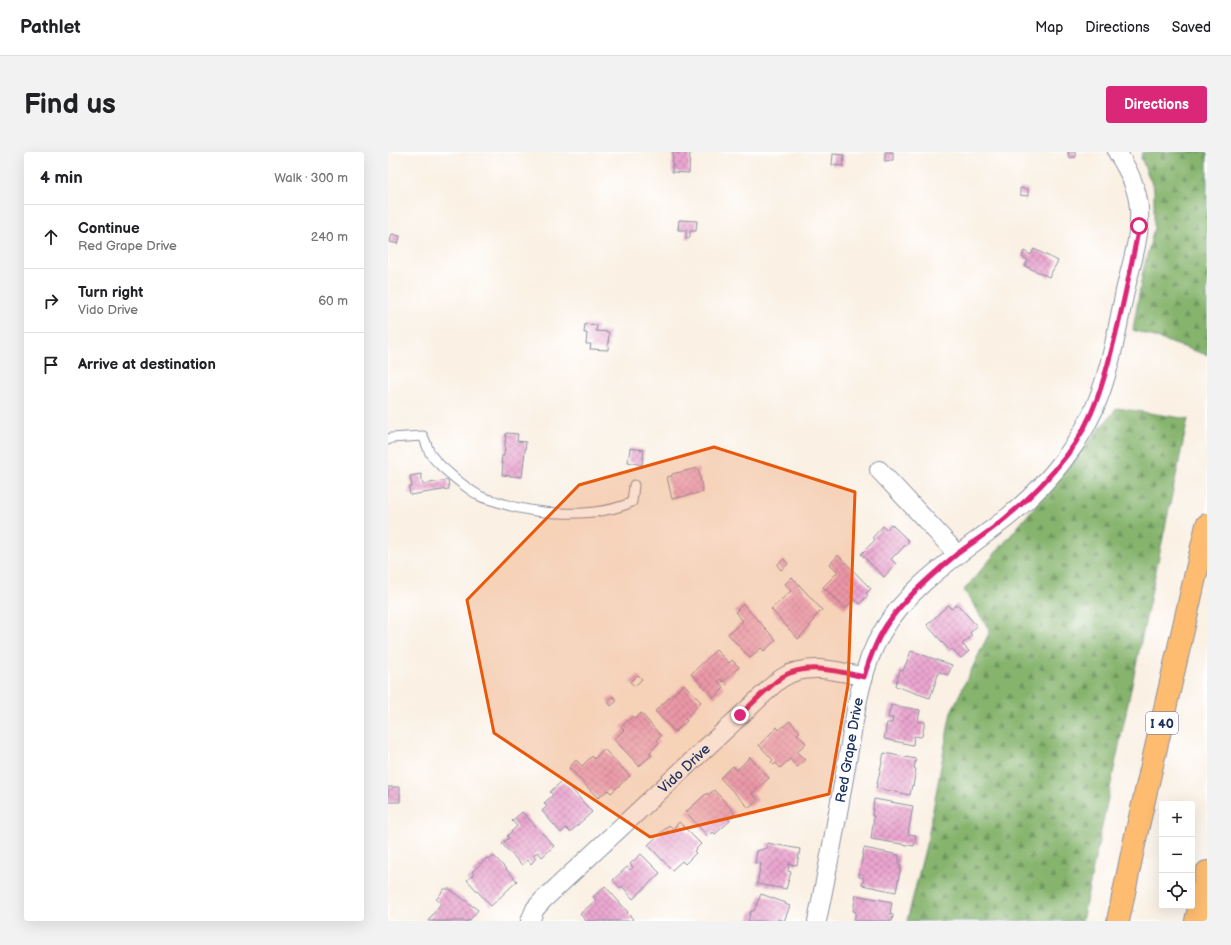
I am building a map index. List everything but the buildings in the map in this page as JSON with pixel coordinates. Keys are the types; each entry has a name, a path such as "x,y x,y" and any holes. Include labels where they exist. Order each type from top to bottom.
{"highway":[{"name":"I 40","path":"1118,921 1136,835 1207,525"},
{"path":"1196,921 1207,872"}],"street":[{"name":"Red Grape Drive","path":"817,921 857,705 872,652 889,621 914,593 956,555 1009,516 1043,484 1068,454 1082,432 1100,393 1118,323 1139,226 1139,207 1136,190 1130,175 1117,152"},
{"path":"879,470 949,545 956,555"},
{"name":"Vido Drive","path":"530,921 536,909 543,900 782,677 795,671 807,669 826,670 864,677"}],"lane":[{"path":"388,440 391,438 423,436 431,455 454,477 481,496 512,507 549,513 580,513 620,508 632,502 634,485"}],"highlighted area":[{"path":"714,447 855,492 848,685 829,794 650,837 494,733 467,600 579,485"}],"green space":[{"path":"1142,152 1207,152 1207,355 1133,330 1143,271 1154,228 1154,189 1141,158"},
{"path":"1117,408 1188,419 1082,921 907,921 928,837 951,712 990,631 964,590"}],"route":[{"path":"740,715 782,677 795,671 807,669 826,670 864,677 872,652 880,636 899,608 956,555 1009,516 1027,500 1043,484 1068,454 1091,416 1100,393 1118,323 1139,226"}]}
